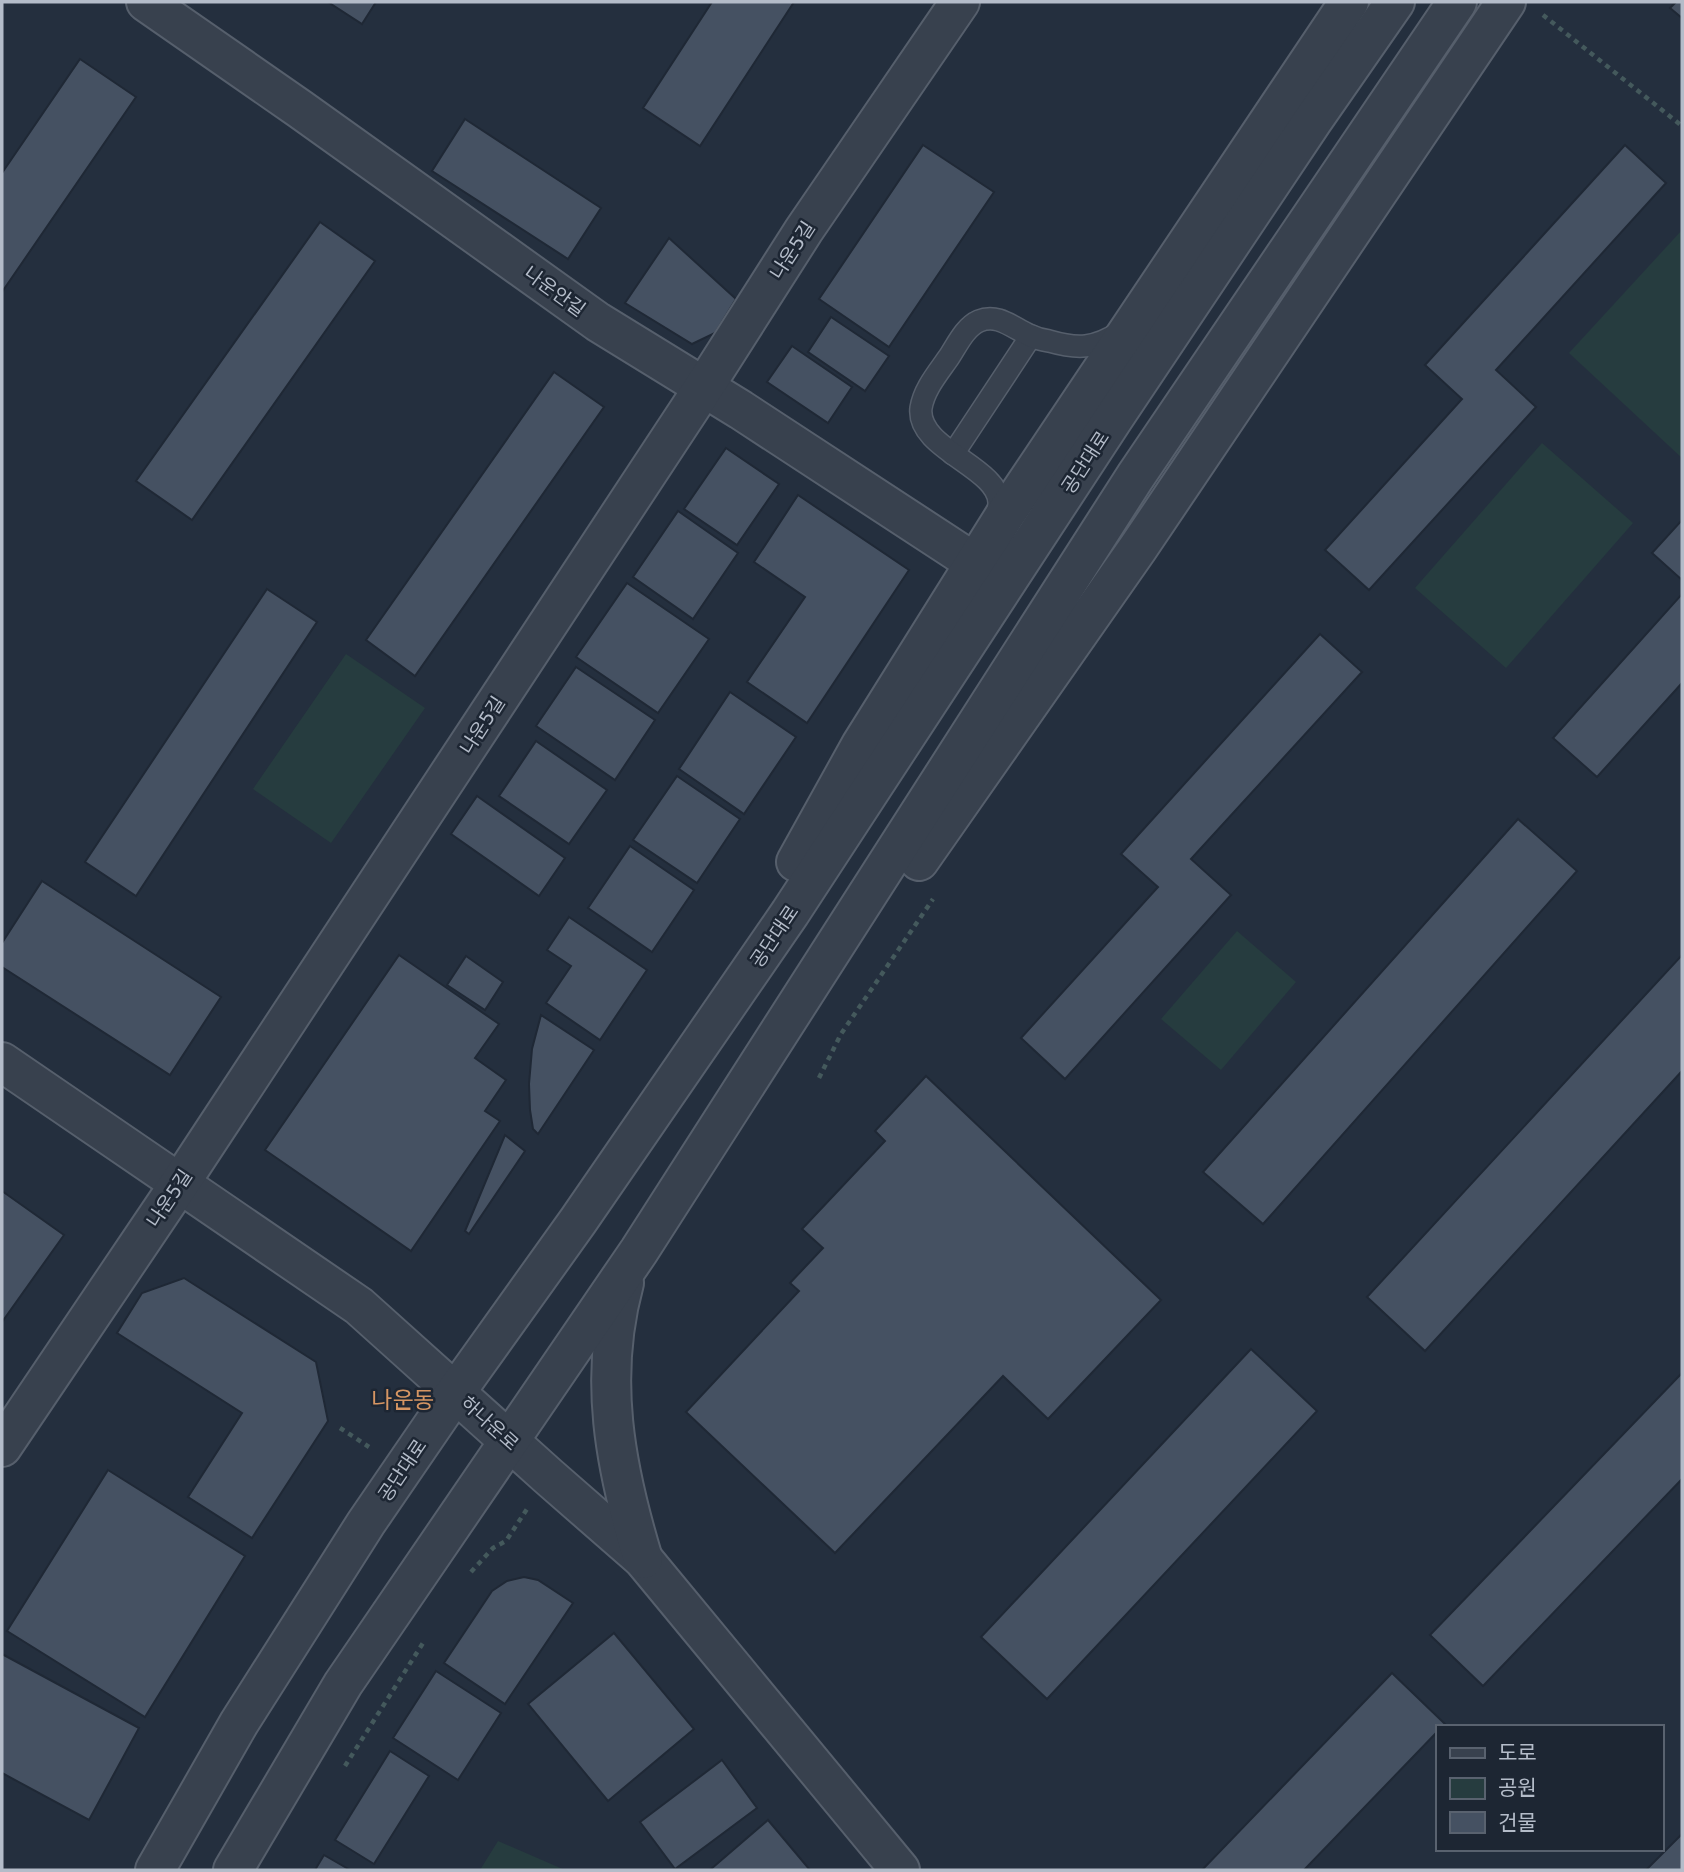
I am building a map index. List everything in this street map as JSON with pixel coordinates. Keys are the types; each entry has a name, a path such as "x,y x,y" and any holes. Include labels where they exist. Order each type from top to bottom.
{"street":[{"name":"나운안길","path":"146,2 300,108 598,322 982,552"},
{"name":"나운5길","path":"2,1447 704,387 804,230 960,2"},
{"path":"657,1107 861,745 982,552 1349,2"},
{"name":"공단대로","path":"155,1870 239,1723 366,1522 790,913 1113,419 1395,2"},
{"path":"233,1870 342,1684 639,1251 1135,477 1457,2"},
{"path":"643,1559 627,1505 610,1399 617,1311 626,1279 639,1251 890,903 1138,548 1506,2"},
{"name":"하나운로","path":"2,1062 359,1306 643,1559 900,1870"}],"lane":[{"path":"982,552 999,503 995,487 927,430 921,413 923,395 969,328 981,320 996,319 1031,337 1064,345 1088,347 1110,339 1134,324"},
{"path":"953,454 1031,337"}],"path":[{"path":"1543,15 1682,126"},
{"path":"465,1578 493,1548 506,1541"},
{"path":"344,1766 430,1633"}],"green space":[{"path":"1682,230 1682,458 1569,353"},
{"path":"1542,443 1633,523 1506,668 1415,588"},
{"path":"346,654 425,708 331,843 253,789"},
{"path":"1237,931 1296,982 1221,1070 1161,1019"},
{"path":"498,1841 565,1870 480,1870"}],"building":[{"path":"328,2 376,2 362,24"},
{"path":"712,2 794,2 700,146 643,108"},
{"path":"1676,2 1682,2 1682,18 1670,8"},
{"path":"80,59 136,97 2,292 2,173"},
{"path":"465,119 601,208 568,259 432,171"},
{"path":"923,145 994,192 889,347 819,299"},
{"path":"1625,145 1666,183 1496,370 1536,407 1369,590 1325,550 1462,399 1425,365"},
{"path":"320,222 375,261 192,520 136,481"},
{"path":"669,238 736,299 715,333 692,344 625,303"},
{"path":"831,317 889,356 865,391 808,352"},
{"path":"792,346 852,387 828,423 767,382"},
{"path":"554,372 604,407 415,676 366,640"},
{"path":"726,448 779,484 737,545 684,509"},
{"path":"798,495 909,570 807,723 747,682 805,597 754,562"},
{"path":"678,511 738,553 693,619 633,577"},
{"path":"1682,520 1682,580 1652,553"},
{"path":"627,583 709,639 658,713 576,657"},
{"path":"267,589 317,622 136,896 85,862"},
{"path":"1682,594 1682,683 1597,777 1553,738"},
{"path":"1320,634 1362,672 1191,859 1231,895 1065,1079 1021,1038 1158,887 1121,854"},
{"path":"576,667 655,720 615,780 536,726"},
{"path":"730,692 796,737 744,814 679,769"},
{"path":"536,741 607,790 569,844 499,796"},
{"path":"677,776 740,819 697,883 633,840"},
{"path":"477,796 565,858 539,896 451,834"},
{"path":"1518,819 1577,871 1263,1224 1203,1172"},
{"path":"630,846 694,890 652,952 588,908"},
{"path":"42,881 221,997 170,1075 2,967 2,943"},
{"path":"569,917 647,970 600,1040 546,1003 571,966 547,950"},
{"path":"399,955 499,1024 475,1058 506,1080 485,1111 500,1121 411,1251 265,1150"},
{"path":"1682,955 1682,1071 1425,1351 1367,1297"},
{"path":"466,956 503,982 485,1010 447,985"},
{"path":"541,1015 594,1050 538,1134 533,1129 529,1084 532,1049"},
{"path":"926,1076 1161,1300 1048,1419 1003,1376 835,1553 686,1412 799,1291 790,1283 823,1248 802,1229 885,1141 875,1131"},
{"path":"505,1135 525,1151 469,1234 465,1231"},
{"path":"2,1191 64,1235 2,1322"},
{"path":"184,1278 316,1362 328,1421 252,1538 188,1497 242,1413 117,1333 142,1293"},
{"path":"1251,1349 1317,1411 1047,1699 981,1637"},
{"path":"1682,1373 1682,1479 1483,1686 1430,1635"},
{"path":"108,1470 245,1556 145,1717 7,1631"},
{"path":"524,1577 538,1580 573,1603 505,1704 444,1663 492,1591 507,1581"},
{"path":"614,1633 694,1729 608,1801 528,1704"},
{"path":"2,1654 139,1728 89,1820 2,1773"},
{"path":"436,1671 501,1713 458,1780 393,1738"},
{"path":"1392,1673 1445,1724 1436,1725 1436,1733 1304,1870 1202,1870"},
{"path":"390,1751 429,1776 374,1864 335,1840"},
{"path":"722,1760 757,1808 675,1869 640,1822"},
{"path":"768,1820 810,1870 711,1869"},
{"path":"1682,1834 1682,1870 1646,1870"},
{"path":"324,1855 350,1870 315,1870"}],"district":[{"name":"나운동","path":"403,1400"}]}
